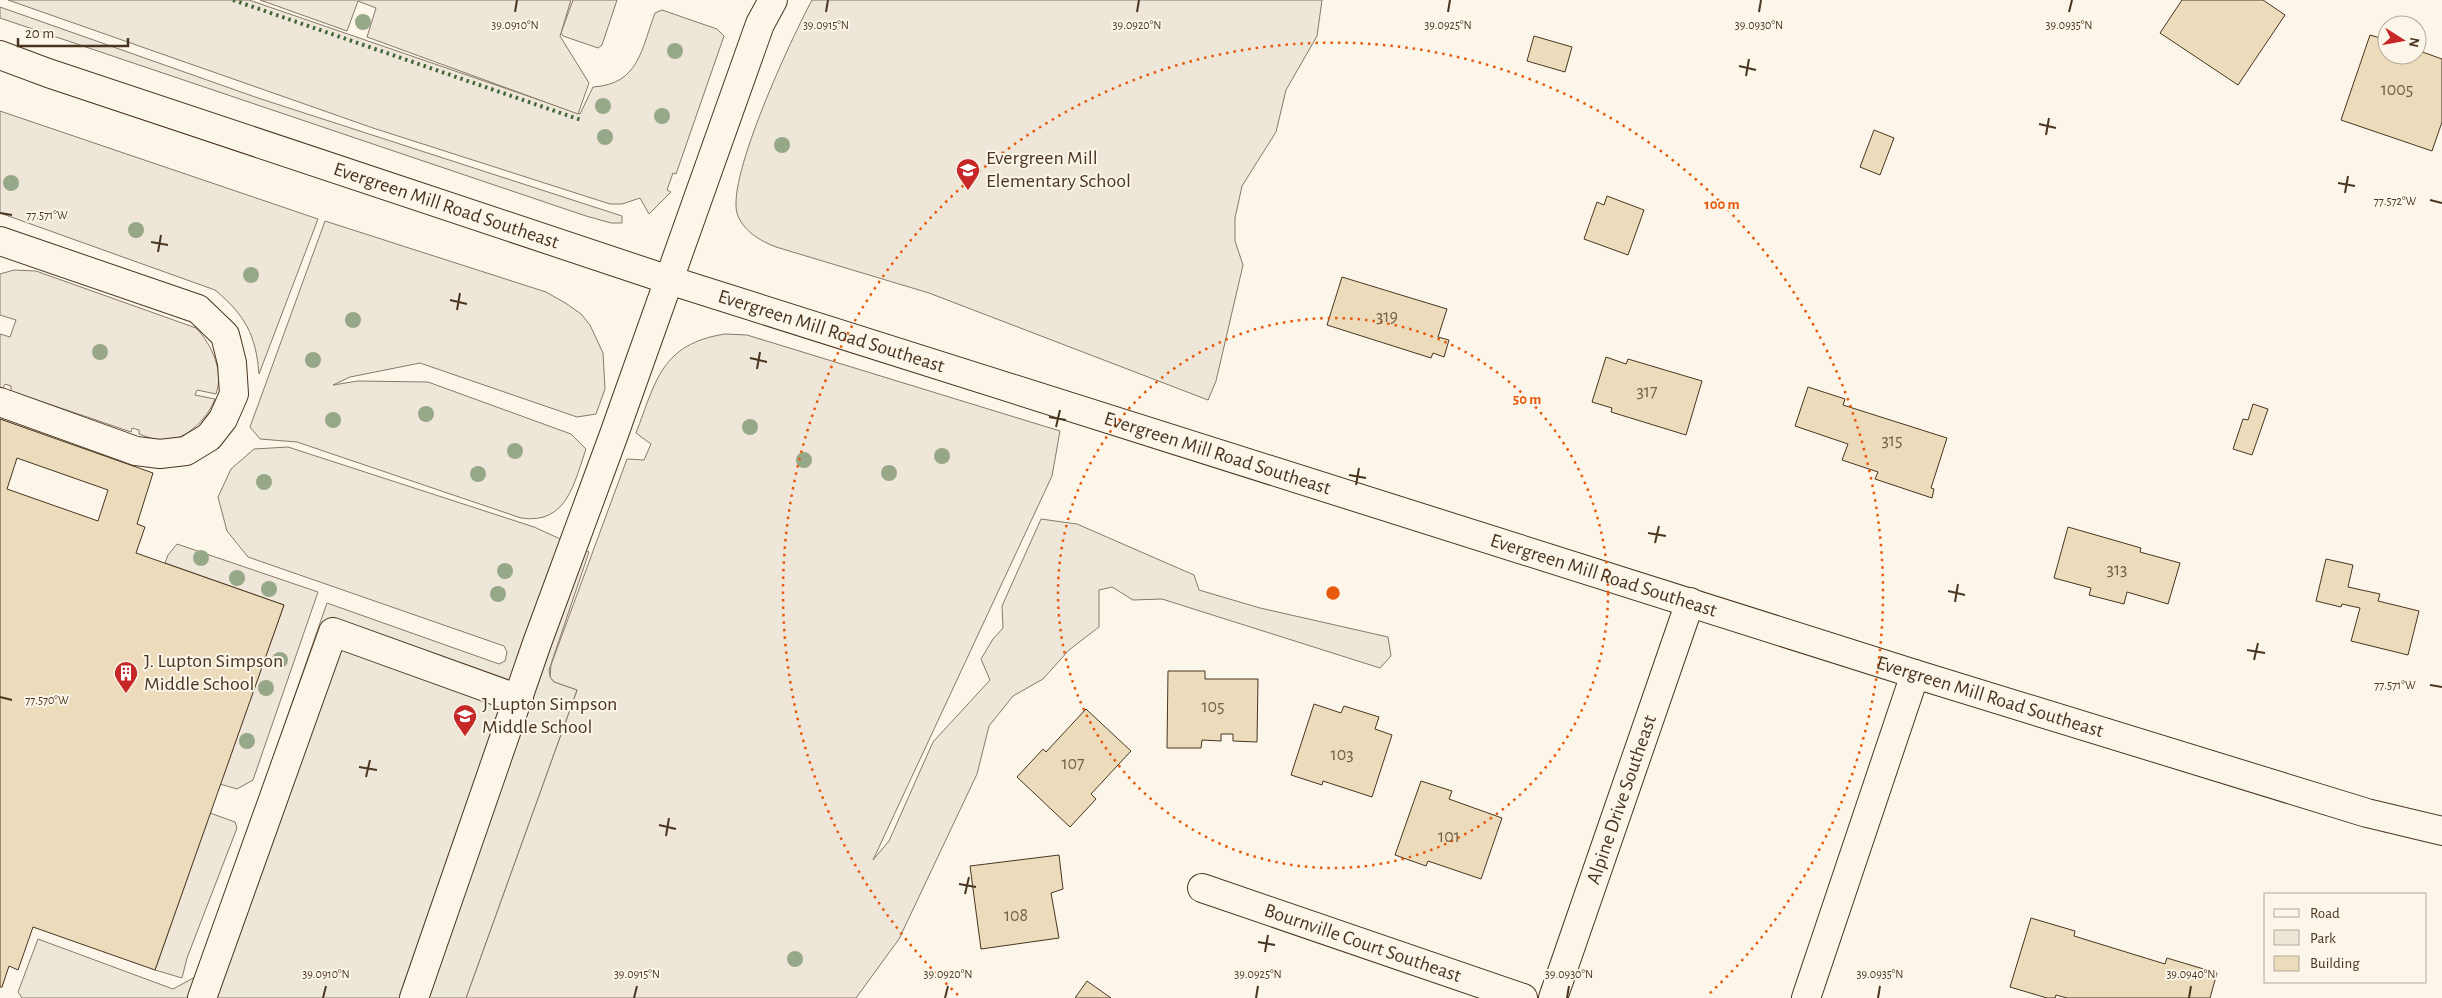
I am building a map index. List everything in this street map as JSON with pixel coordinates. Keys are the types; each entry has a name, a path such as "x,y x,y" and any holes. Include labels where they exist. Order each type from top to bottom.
{"main road":[{"path":"414,998 537,643 760,24 773,0"},
{"name":"Evergreen Mill Road Southeast","path":"0,54 48,73 669,280 1914,674 2367,813 2442,831"},
{"path":"0,241 198,309 225,335 232,362 234,394 223,419 209,436 186,451 160,454 136,451 0,402"},
{"name":"Alpine Drive Southeast","path":"1553,998 1690,602"},
{"path":"202,998 333,632 519,699"},
{"path":"1806,998 1914,674"},
{"name":"Bournville Court Southeast","path":"1202,888 1523,998"}],"green space":[{"path":"8,0 249,0 580,114 593,87 620,79 636,63 655,13 662,10 717,29 724,36 676,174 673,173 667,190 671,192 649,214 640,198 622,204 610,204 373,128"},
{"path":"573,0 617,0 602,45 598,48 563,36 561,33"},
{"name":"Evergreen Mill Elementary School","path":"812,0 1322,0 1317,36 1286,90 1276,132 1242,186 1235,218 1235,241 1243,265 1216,381 1208,400 929,293 776,247 764,242 747,230 737,213 737,195 742,169 763,107 790,44"},
{"path":"0,7 258,98 622,216 622,223 611,223 586,216 0,18"},
{"path":"0,111 318,219 259,374 255,348 247,327 234,308 215,290 0,213"},
{"path":"325,221 546,292 581,314 590,325 603,353 605,389 596,414 577,417 420,363 350,377 333,385 358,381 428,382 571,434 586,449 572,488 559,508 549,515 537,518 521,518 297,442 260,439 250,427"},
{"path":"14,270 36,271 196,328 207,342 217,367 218,385 216,394 197,390 195,395 215,399 206,415 193,429 185,434 167,440 158,440 139,434 139,430 132,428 131,432 11,391 11,386 5,384 3,388 0,387 0,334 10,337 16,320 0,315 0,274"},
{"path":"725,334 747,335 1060,431 1052,476 873,860 889,841 933,742 990,680 981,659 993,639 1003,628 1002,606 1041,519 1077,524 1194,575 1199,590 1260,608 1388,637 1391,656 1380,668 1162,599 1133,600 1112,587 1099,590 1099,627 1069,650 1043,679 1013,696 989,726 977,774 899,939 856,998 466,998 577,690 554,682 550,677 551,665 627,459 644,460 651,444 636,433 649,397 656,381 674,356 687,346 704,339"},
{"path":"177,544 318,592 253,780 237,789 220,784 284,605 165,563 168,555"},
{"path":"210,813 235,822 237,828 187,958 182,978 155,970"}],"shaded area":[{"path":"260,0 571,0 560,36 589,83 578,114 367,37 376,8 358,1 347,31"},
{"path":"288,447 534,527 589,552 549,670 550,677 554,682 577,690 466,998 22,998 18,992 38,939 173,989 197,976 327,603 499,664 505,661 507,652 504,646 248,557 227,531 218,497 231,469 254,449"}],"building":[{"path":"2182,0 2263,0 2285,15 2238,85 2160,33"},
{"path":"2370,35 2377,37 2377,65 2427,65 2427,54 2442,59 2442,122 2432,151 2341,120"},
{"path":"1534,36 1572,47 1565,72 1527,61"},
{"path":"1874,130 1894,138 1880,175 1860,167"},
{"path":"1607,196 1644,210 1628,255 1584,239 1597,202 1604,205"},
{"path":"1342,277 1447,309 1438,337 1449,340 1444,357 1433,353 1431,358 1327,325"},
{"path":"1606,357 1626,364 1628,359 1702,381 1686,435 1611,412 1612,408 1592,402"},
{"path":"1808,387 1845,399 1843,405 1947,438 1931,488 1934,489 1932,498 1875,479 1878,472 1842,460 1848,444 1795,426"},
{"path":"2253,404 2268,409 2252,455 2233,449 2243,419 2248,420"},
{"name":"J. Lupton Simpson Middle School","path":"0,419 153,473 137,524 145,527 136,553 284,605 155,970 33,927 18,970 9,966 2,987 0,987","holes":["17,458 108,490 98,521 7,489"]},
{"path":"2068,527 2141,548 2140,552 2180,563 2168,604 2127,592 2124,604 2089,595 2091,588 2054,578"},
{"path":"2326,559 2353,565 2348,587 2380,594 2378,601 2419,611 2408,655 2351,641 2360,608 2342,604 2341,607 2316,601"},
{"path":"1168,671 1205,671 1205,679 1258,679 1257,742 1233,741 1233,734 1221,734 1221,741 1202,740 1201,748 1167,748"},
{"path":"1314,704 1341,713 1344,706 1379,717 1375,729 1392,735 1372,797 1323,781 1322,785 1291,775"},
{"path":"1086,709 1131,751 1091,794 1096,799 1070,827 1017,777 1043,749 1046,752"},
{"path":"1421,781 1452,791 1449,799 1502,818 1481,879 1428,861 1426,866 1395,855"},
{"path":"1059,855 1063,889 1051,893 1059,938 981,949 970,866"},
{"path":"2031,918 2075,931 2074,936 2165,964 2167,958 2217,973 2210,998 2067,998 2056,995 2055,998 2047,998 2010,987"},
{"path":"1087,981 1111,998 1075,998"}],"hedge":[{"path":"233,0 581,120"}],"place":[{"name":"Evergreen Mill Elementary School","path":"968,191"},
{"name":"J. Lupton Simpson Middle School","path":"126,694"},
{"name":"J Lupton Simpson Middle School","path":"465,737"}]}
